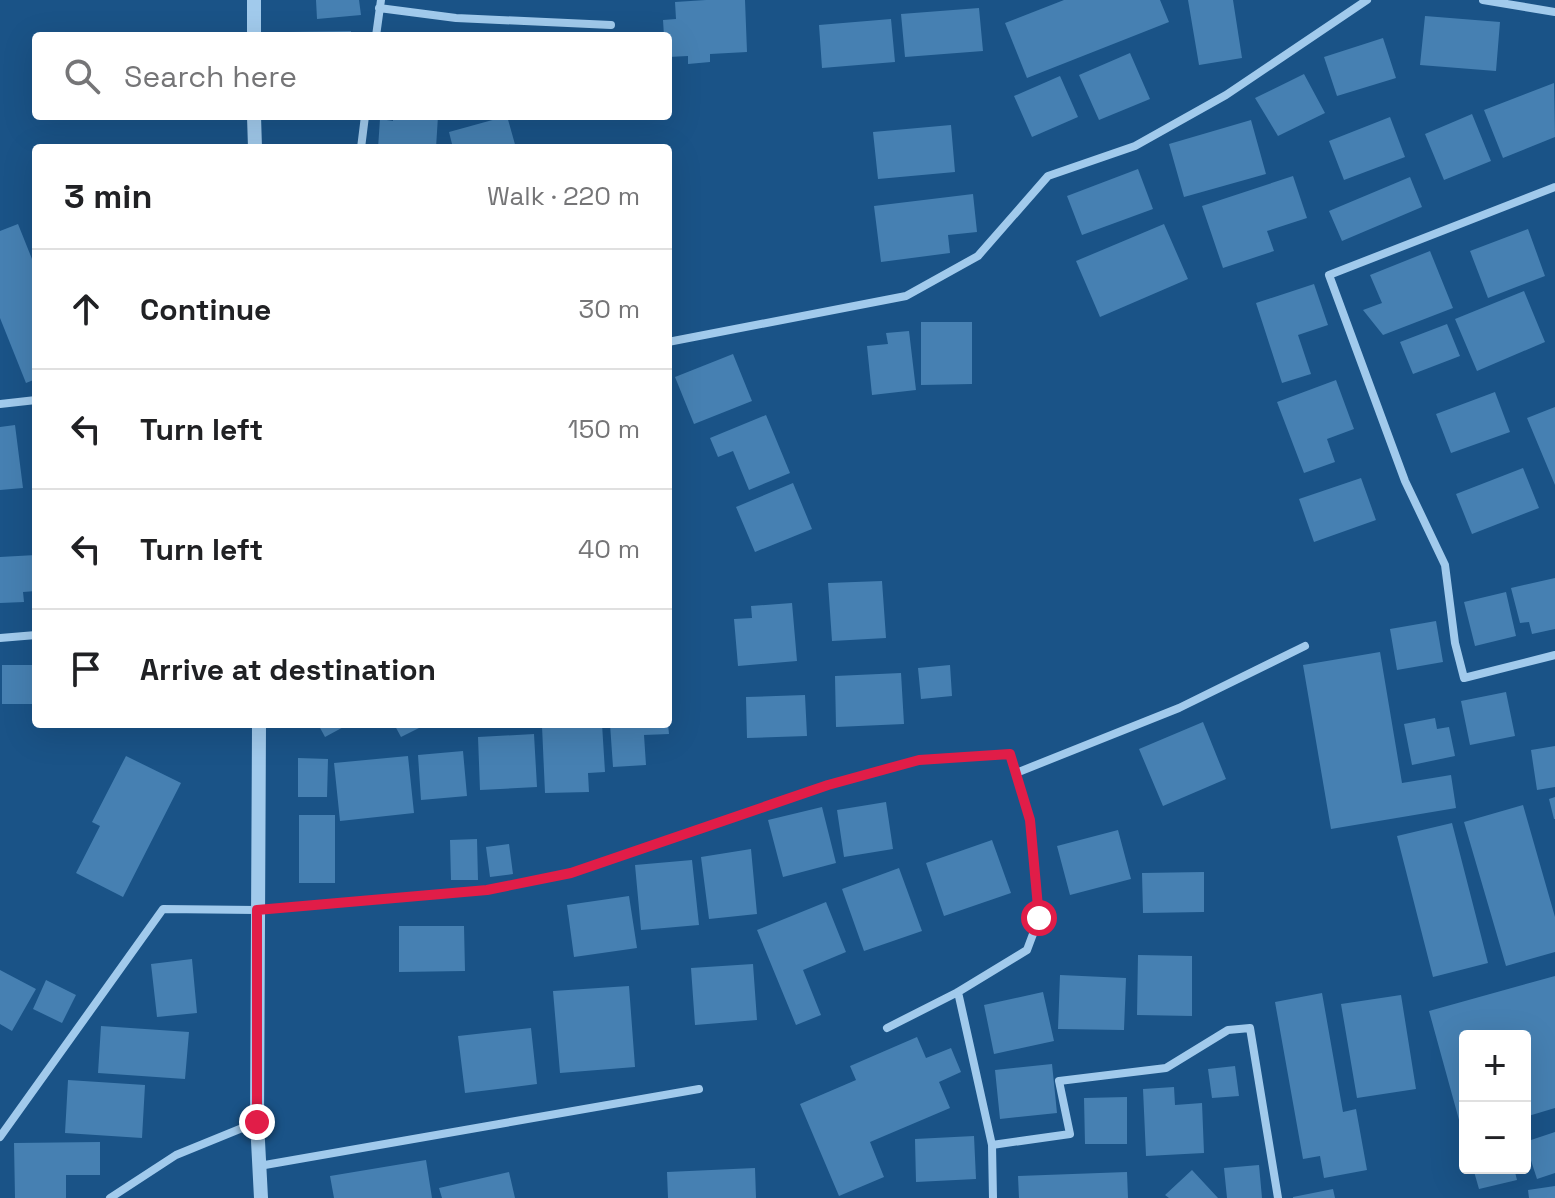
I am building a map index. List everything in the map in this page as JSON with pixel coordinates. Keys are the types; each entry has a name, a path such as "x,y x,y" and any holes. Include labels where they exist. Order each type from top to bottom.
{"street":[{"path":"254,0 254,32"},
{"path":"672,341 906,296 978,256 1048,176 1148,139 1226,95 1367,0"},
{"path":"1483,0 1555,12"},
{"path":"376,32 380,4 456,18 611,25"},
{"path":"254,120 255,144"},
{"path":"362,144 364,120"},
{"path":"1555,187 1329,275 1405,481 1445,565 1455,643 1464,678 1555,655"},
{"path":"0,404 32,400"},
{"path":"0,638 32,635"},
{"path":"1016,773 1179,708 1305,646"},
{"path":"259,728 257,1122 261,1198"},
{"path":"0,1137 163,909 257,910 487,890 571,873 828,785 919,760 1010,754 1030,820 1039,918 1027,950 958,992 887,1028"},
{"path":"958,992 992,1145 993,1198"},
{"path":"992,1145 1070,1134 1059,1081 1166,1068 1228,1030 1250,1028 1278,1198"},
{"path":"259,1166 699,1089"},
{"path":"110,1198 176,1155 257,1122"}],"building":[{"path":"316,0 359,0 361,15 317,19"},
{"path":"745,0 747,52 710,54 710,62 688,64 688,56 672,57 672,32 664,32 663,20 676,19 675,2"},
{"path":"1064,0 1160,0 1169,22 1027,78 1005,23"},
{"path":"1188,0 1233,0 1242,58 1199,65"},
{"path":"979,8 983,51 905,57 901,14"},
{"path":"1425,16 1500,22 1496,71 1420,65"},
{"path":"891,19 895,62 822,68 819,25"},
{"path":"1383,38 1396,78 1337,96 1324,57"},
{"path":"1130,53 1150,99 1099,120 1079,75"},
{"path":"1304,74 1325,113 1278,136 1255,98"},
{"path":"1060,76 1078,117 1032,137 1014,96"},
{"path":"1554,83 1555,137 1503,158 1484,110"},
{"path":"1472,114 1491,161 1444,180 1425,134"},
{"path":"1390,117 1405,157 1344,180 1329,141"},
{"path":"380,120 438,120 436,144 378,144"},
{"path":"492,120 508,120 515,144 452,144 449,132"},
{"path":"1251,120 1266,174 1184,197 1169,144"},
{"path":"951,125 955,172 878,179 873,132"},
{"path":"1138,169 1153,209 1082,235 1067,196"},
{"path":"1293,176 1307,218 1267,231 1274,251 1223,268 1202,206"},
{"path":"1410,177 1422,207 1342,241 1329,211"},
{"path":"973,194 977,232 948,235 950,253 881,262 874,206"},
{"path":"18,224 32,259 32,381 26,383 0,318 0,231"},
{"path":"1164,224 1188,279 1100,317 1076,261"},
{"path":"1528,229 1545,276 1488,298 1470,251"},
{"path":"1430,251 1453,308 1383,335 1363,310 1382,303 1370,275"},
{"path":"1314,284 1328,325 1298,335 1311,374 1282,383 1256,303"},
{"path":"1524,291 1545,342 1477,371 1455,319"},
{"path":"921,322 972,322 972,384 921,385"},
{"path":"1447,324 1460,356 1413,374 1400,342"},
{"path":"909,331 916,390 872,395 867,346 888,344 886,333"},
{"path":"733,354 752,401 694,424 675,377"},
{"path":"1336,380 1354,429 1327,439 1335,462 1304,473 1277,402"},
{"path":"1495,392 1510,432 1451,453 1436,414"},
{"path":"1555,407 1555,485 1527,418"},
{"path":"766,415 790,473 749,490 733,451 718,457 710,438"},
{"path":"15,425 23,488 0,490 0,427"},
{"path":"1523,468 1539,508 1472,534 1456,494"},
{"path":"1361,478 1376,520 1314,542 1299,499"},
{"path":"793,483 812,529 755,552 736,507"},
{"path":"32,555 32,591 23,592 24,602 0,603 0,557"},
{"path":"1555,578 1555,629 1532,634 1529,622 1520,623 1511,588"},
{"path":"882,581 886,638 832,641 828,583"},
{"path":"1506,592 1516,636 1475,646 1464,602"},
{"path":"792,603 797,661 738,666 734,619 752,618 751,606"},
{"path":"1436,621 1443,662 1397,670 1390,629"},
{"path":"1380,652 1402,783 1451,775 1456,808 1331,829 1303,665"},
{"path":"2,665 32,665 32,704 2,704"},
{"path":"950,665 952,696 921,699 918,668"},
{"path":"901,673 904,724 836,727 835,676"},
{"path":"1506,692 1515,736 1470,745 1461,701"},
{"path":"805,695 807,736 747,738 746,697"},
{"path":"1435,718 1437,729 1449,727 1455,756 1412,765 1404,724"},
{"path":"1203,722 1226,779 1163,806 1139,749"},
{"path":"320,728 342,728 325,737"},
{"path":"396,728 419,728 401,737"},
{"path":"542,728 602,728 605,772 588,773 589,792 545,793"},
{"path":"610,728 668,728 669,734 644,735 646,765 613,767"},
{"path":"534,734 537,787 480,790 478,737"},
{"path":"1555,746 1555,787 1537,790 1531,750"},
{"path":"463,751 467,796 421,800 418,755"},
{"path":"126,756 181,783 123,897 76,873 100,826 92,822"},
{"path":"408,756 414,813 340,821 334,763"},
{"path":"298,758 328,759 327,797 298,797"},
{"path":"1555,797 1555,819 1554,819 1549,799"},
{"path":"886,802 893,849 844,857 837,810"},
{"path":"1523,805 1555,917 1555,952 1506,966 1464,822"},
{"path":"822,807 836,863 783,877 768,820"},
{"path":"299,815 335,815 335,883 299,883"},
{"path":"1452,823 1488,963 1433,977 1397,836"},
{"path":"1118,830 1131,879 1070,895 1057,846"},
{"path":"477,839 478,880 451,880 450,840"},
{"path":"992,840 1011,893 944,916 926,863"},
{"path":"509,844 513,874 490,877 486,847"},
{"path":"751,849 757,914 709,919 701,857"},
{"path":"692,860 699,925 641,930 635,865"},
{"path":"899,868 922,931 864,951 842,889"},
{"path":"1204,872 1204,912 1143,913 1142,873"},
{"path":"629,896 637,948 574,957 567,905"},
{"path":"826,902 846,952 803,970 821,1015 796,1025 757,930"},
{"path":"399,926 464,926 465,971 399,972"},
{"path":"1138,955 1192,956 1192,1016 1137,1015"},
{"path":"192,959 197,1013 157,1017 151,964"},
{"path":"753,964 757,1020 695,1025 691,968"},
{"path":"0,970 36,989 12,1031 0,1024"},
{"path":"1060,975 1126,978 1124,1030 1058,1029"},
{"path":"1555,976 1555,1108 1531,1115 1531,1030 1459,1030 1459,1120 1429,1011"},
{"path":"46,980 76,995 62,1023 33,1009"},
{"path":"629,986 635,1067 560,1073 553,991"},
{"path":"1043,992 1054,1041 994,1054 984,1005"},
{"path":"1322,993 1343,1112 1356,1109 1367,1170 1324,1178 1320,1156 1303,1159 1275,1002"},
{"path":"1401,995 1416,1089 1357,1098 1341,1004"},
{"path":"101,1026 189,1032 185,1079 98,1073"},
{"path":"531,1028 537,1084 465,1093 458,1036"},
{"path":"917,1037 926,1058 951,1048 961,1072 939,1082 950,1108 870,1142 884,1177 839,1196 800,1104 856,1080 850,1066"},
{"path":"1052,1064 1057,1113 1000,1119 995,1070"},
{"path":"1235,1066 1239,1096 1212,1098 1208,1069"},
{"path":"68,1080 145,1085 142,1138 65,1133"},
{"path":"1174,1087 1175,1105 1202,1103 1204,1153 1146,1156 1143,1089"},
{"path":"1127,1097 1127,1144 1085,1144 1084,1098"},
{"path":"1555,1132 1555,1173 1537,1179 1531,1160 1531,1140"},
{"path":"974,1136 976,1179 916,1182 915,1139"},
{"path":"100,1142 100,1175 66,1175 66,1198 15,1198 14,1143"},
{"path":"426,1160 432,1198 334,1198 330,1176"},
{"path":"1259,1165 1262,1198 1227,1198 1224,1168"},
{"path":"755,1168 756,1198 668,1198 667,1172"},
{"path":"1192,1170 1218,1198 1169,1198 1165,1195"},
{"path":"509,1172 515,1198 442,1198 439,1188"},
{"path":"1127,1172 1128,1198 1019,1198 1018,1176"},
{"path":"1475,1174 1516,1174 1517,1180 1479,1189"},
{"path":"1555,1186 1555,1198 1529,1198 1528,1190"},
{"path":"1333,1189 1335,1198 1293,1198 1293,1197"}],"route":[{"path":"257,1122 257,910 487,890 571,873 828,785 919,760 1010,754 1030,820 1039,918"}]}
